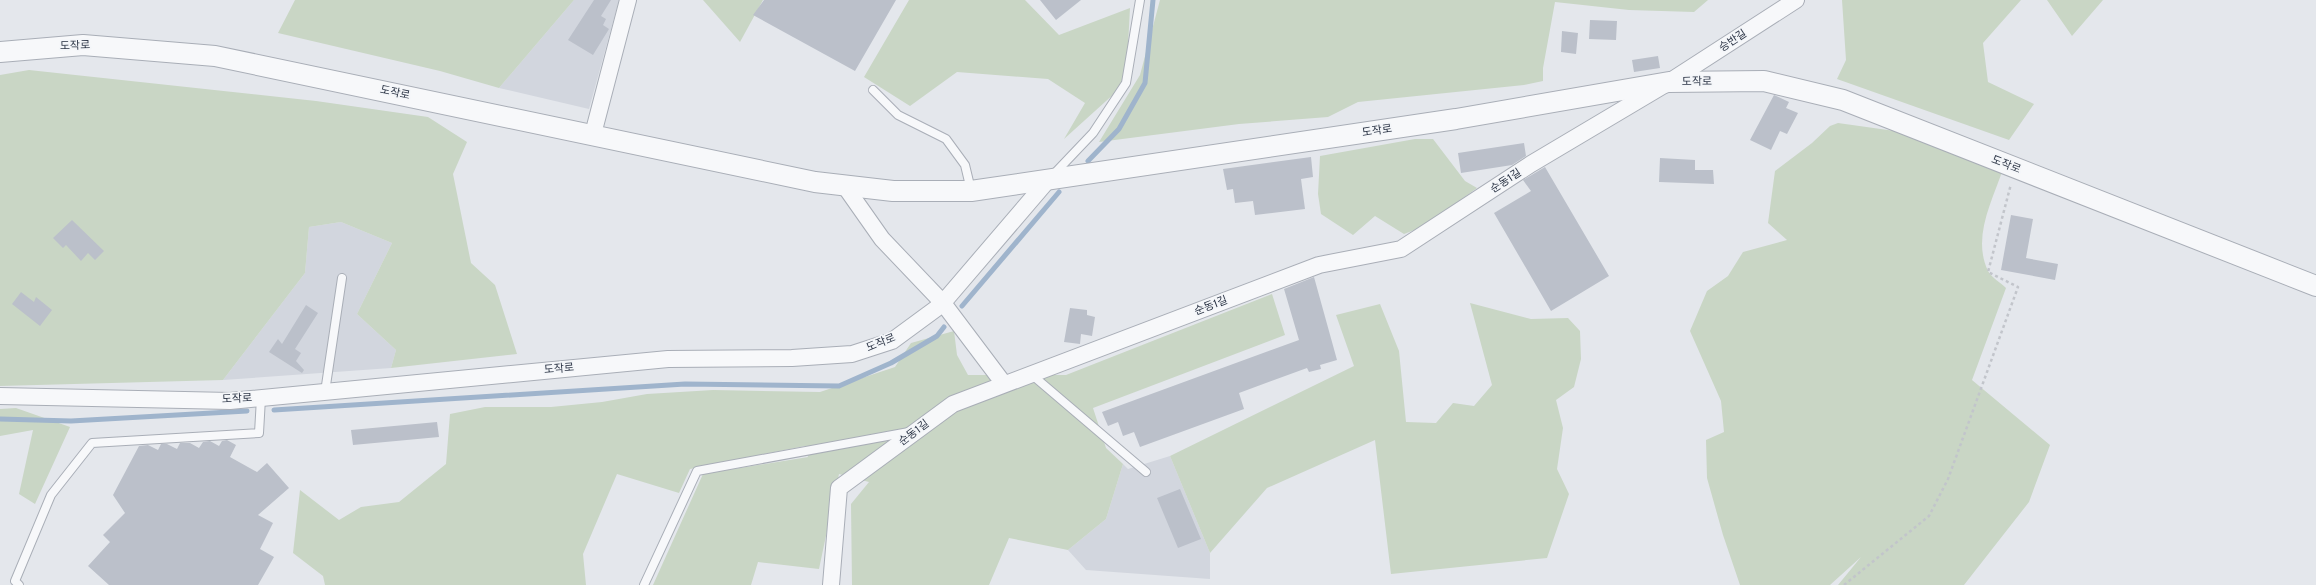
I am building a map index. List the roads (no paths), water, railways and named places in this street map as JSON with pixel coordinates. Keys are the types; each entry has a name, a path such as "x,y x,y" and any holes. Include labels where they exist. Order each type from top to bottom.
{"street":[{"path":"593,134 628,0"},
{"name":"승반길","path":"1669,82 1796,0"},
{"name":"도작로","path":"0,52 83,45 215,56 593,134 814,182 893,191 971,191 1456,119 1669,82 1764,81 1843,100 2316,286"},
{"name":"순동1길","path":"832,585 839,488 953,404 1319,265 1402,249 1531,164 1669,82"},
{"name":"도작로","path":"0,396 230,401 668,359 792,358 852,354 892,341 943,302 1048,180"},
{"path":"844,185 882,239 943,302 1004,384"}],"lane":[{"path":"1048,180 1093,133 1126,83 1140,0"},
{"path":"873,90 898,115 946,139 965,165 971,191"},
{"path":"325,392 342,278"},
{"path":"1031,374 1146,472"},
{"path":"19,585 15,581 50,495 92,444 259,433 261,398"},
{"path":"644,585 697,471 918,430"}],"waterway":[{"path":"1088,161 1119,129 1145,83 1153,0"},
{"path":"962,306 1059,192"},
{"path":"274,410 685,384 839,386 891,363 937,336 944,327"},
{"path":"0,419 71,421 247,411"}]}
